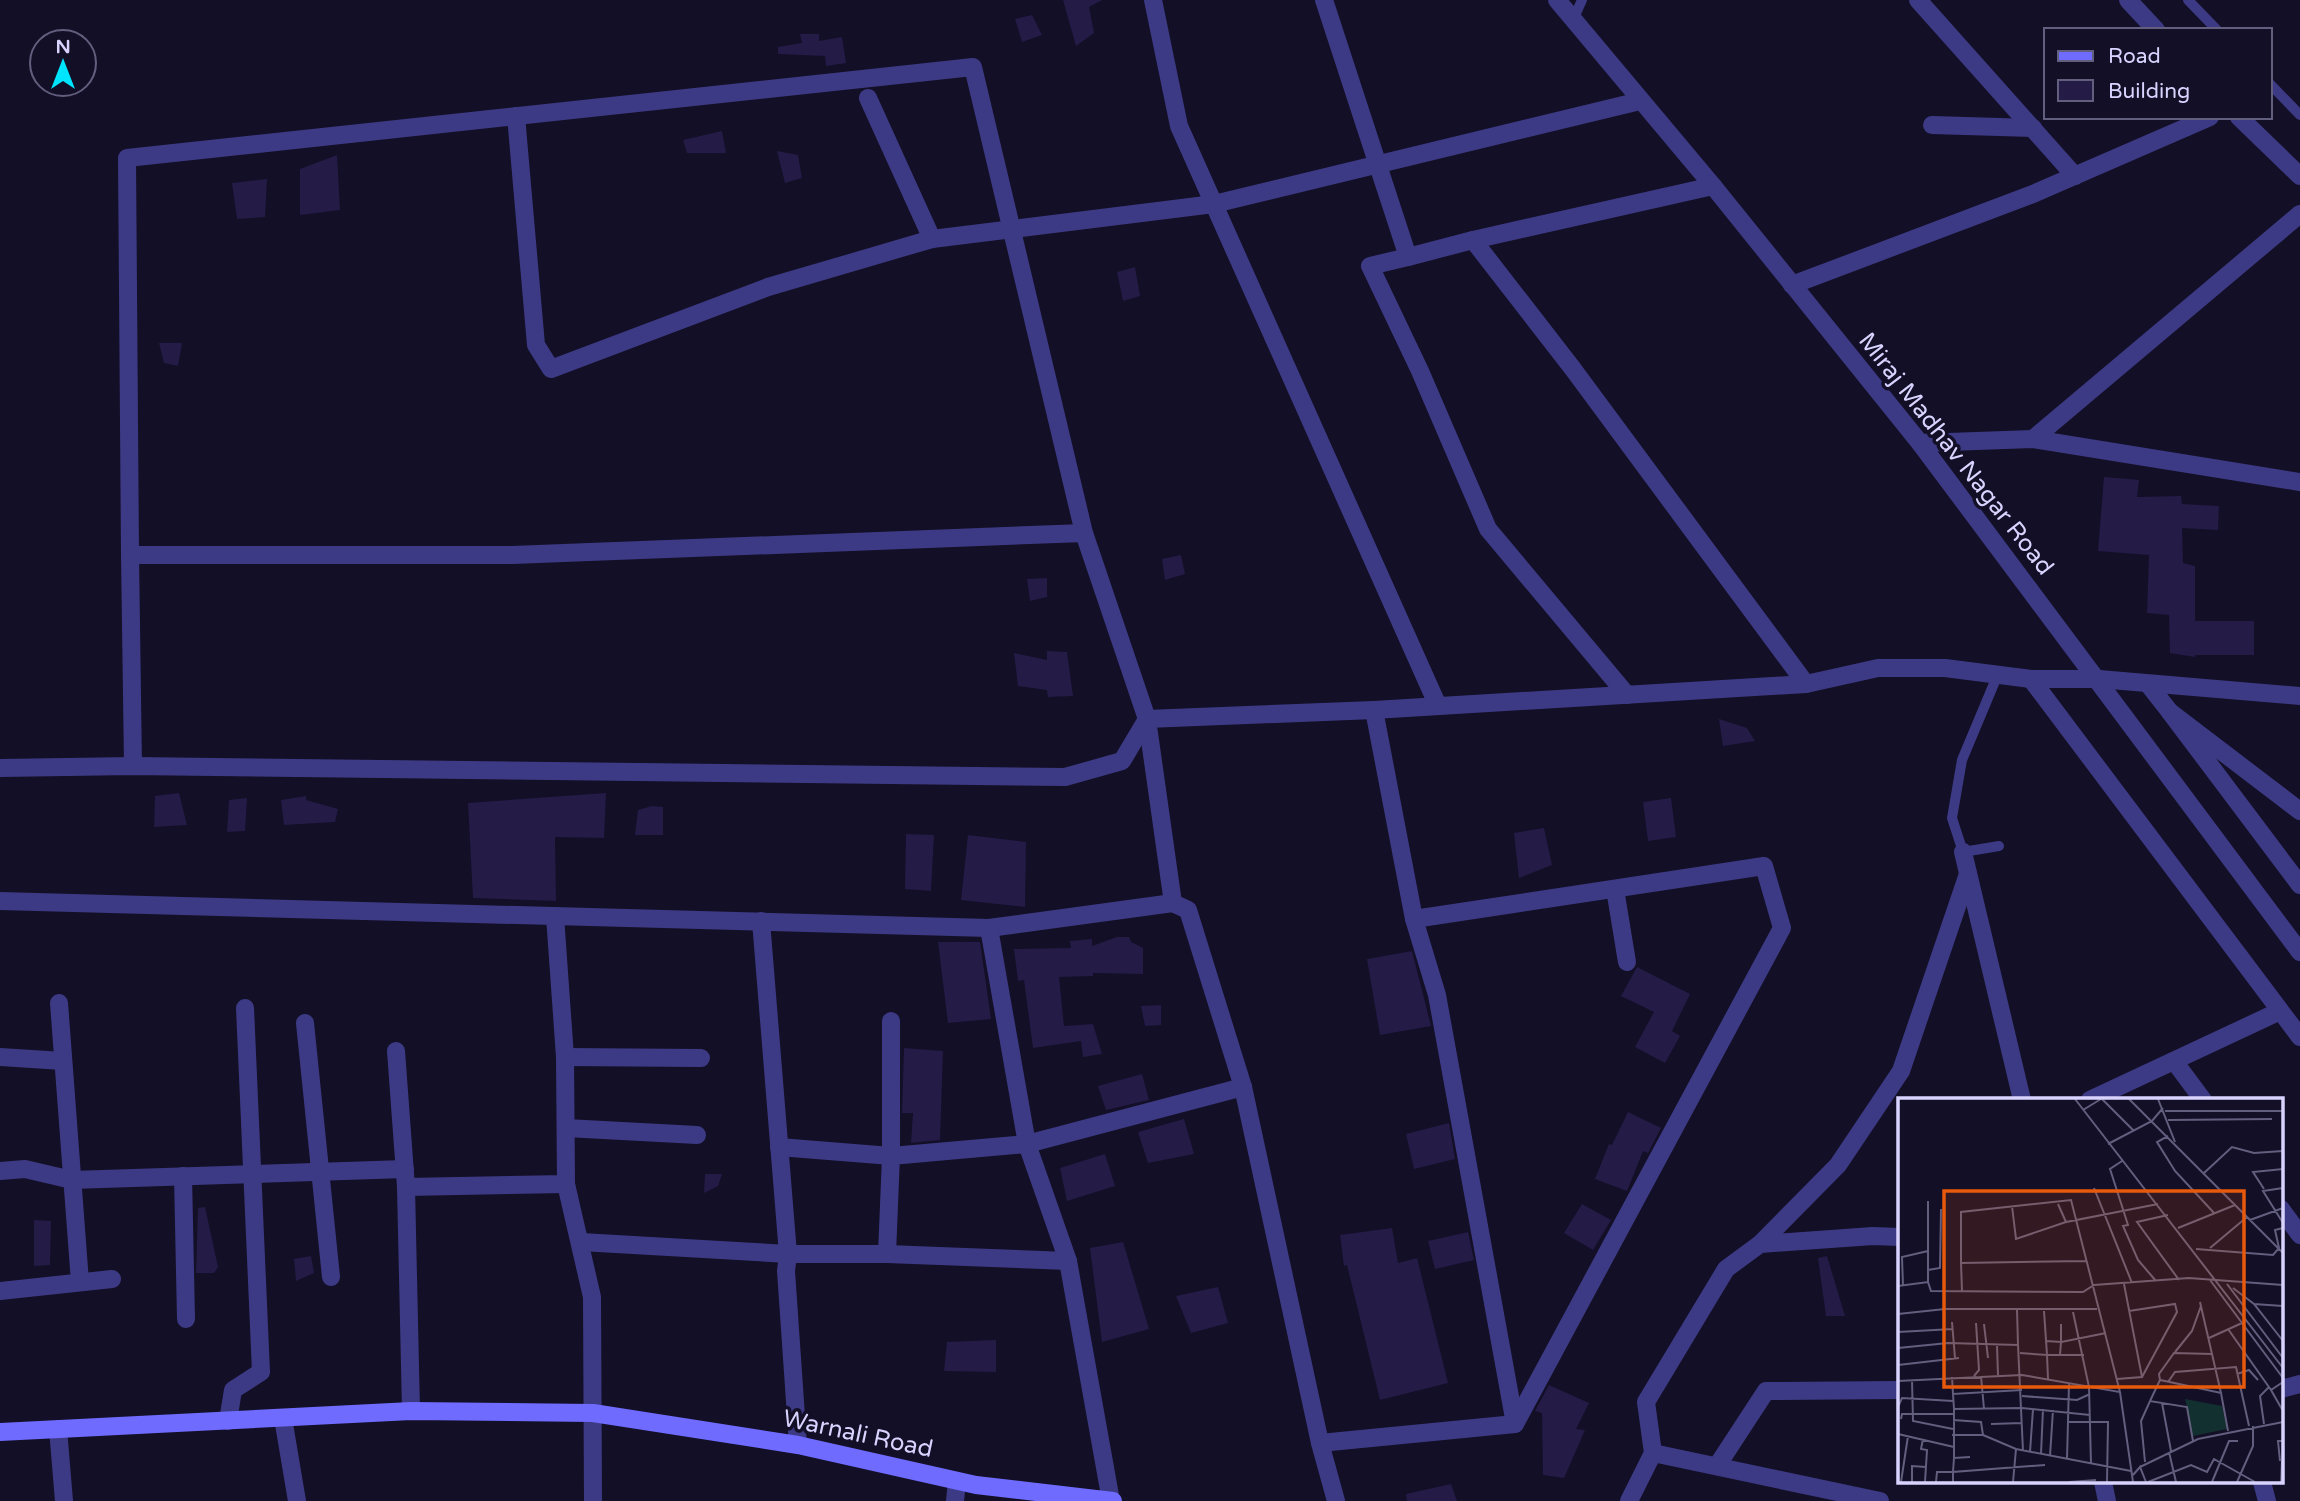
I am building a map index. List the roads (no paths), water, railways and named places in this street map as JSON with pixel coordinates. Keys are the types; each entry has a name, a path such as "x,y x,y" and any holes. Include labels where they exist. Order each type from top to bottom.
{"main road":[{"name":"Warnali Road","path":"0,1432 411,1411 593,1413 798,1445 957,1481 1111,1501"}],"street":[{"path":"1153,0 1179,126 1438,706"},
{"path":"1324,0 1408,257"},
{"name":"Miraj Madhav Nagar Road","path":"1557,0 1713,186 1920,443 2099,679 2300,952"},
{"path":"1918,0 2075,176"},
{"path":"2128,0 2154,28"},
{"path":"133,766 127,158 973,67 1084,533 1147,719 1173,903"},
{"path":"868,98 932,239"},
{"path":"516,116 536,345 551,369 768,287 932,239 1214,204 1640,101"},
{"path":"1792,285 2075,176 2205,119"},
{"path":"2241,119 2300,176"},
{"path":"1932,125 2033,128"},
{"path":"1627,695 1488,529 1420,372 1370,266 1713,186"},
{"path":"2033,439 2300,214"},
{"path":"1473,240 1573,369 1806,684"},
{"path":"1920,443 2033,439 2300,482"},
{"path":"130,555 512,555 1084,533"},
{"path":"1147,719 1374,710 1806,684 1878,668 1945,668 2031,679 2099,679 2300,696"},
{"path":"2031,679 2300,1038"},
{"path":"2148,684 2300,885"},
{"path":"1374,710 1414,919 1437,995 1515,1424"},
{"path":"2170,712 2300,811"},
{"path":"0,768 133,766 1065,777 1122,761 1147,719"},
{"path":"1963,852 2022,1098"},
{"path":"1414,919 1764,866 1782,928 1515,1424"},
{"path":"1629,1501 1653,1453 1646,1402 1726,1269 1760,1244 1838,1166 1901,1071 1968,874"},
{"path":"1615,889 1627,962"},
{"path":"0,901 989,928 1173,903 1188,910 1243,1087 1320,1444 1336,1501"},
{"path":"555,916 565,1057 566,1184 592,1297 593,1501"},
{"path":"761,921 788,1254 786,1271 798,1445"},
{"path":"989,928 1027,1144 1068,1261 1111,1501"},
{"path":"58,1003 80,1282"},
{"path":"228,1421 233,1390 261,1372 245,1008"},
{"path":"2094,1098 2280,1011"},
{"path":"887,1254 891,1156 891,1021"},
{"path":"304,1023 331,1277"},
{"path":"396,1051 407,1187 411,1411"},
{"path":"0,1057 63,1061"},
{"path":"565,1057 701,1058"},
{"path":"2175,1061 2202,1098"},
{"path":"779,1147 891,1156 1027,1144 1243,1087"},
{"path":"566,1128 696,1135"},
{"path":"0,1171 25,1169 72,1180 405,1169"},
{"path":"183,1176 186,1319"},
{"path":"407,1187 566,1184"},
{"path":"2282,1210 2300,1235"},
{"path":"1760,1244 1873,1236 1898,1237"},
{"path":"581,1242 788,1254 887,1254 1068,1261"},
{"path":"0,1291 112,1279"},
{"path":"2282,1389 2300,1384"},
{"path":"1717,1466 1766,1391 1898,1390"},
{"path":"283,1418 297,1501"},
{"path":"1320,1444 1515,1424"},
{"path":"58,1429 64,1501"},
{"path":"1653,1453 1880,1501"},
{"path":"956,1501 957,1481"},
{"path":"2263,1484 2267,1501"}],"lane":[{"path":"1573,20 1582,0"},
{"path":"2188,0 2215,28"},
{"path":"2272,87 2300,115"},
{"path":"1998,674 1962,760 1952,818 1963,852 1999,846"}]}
